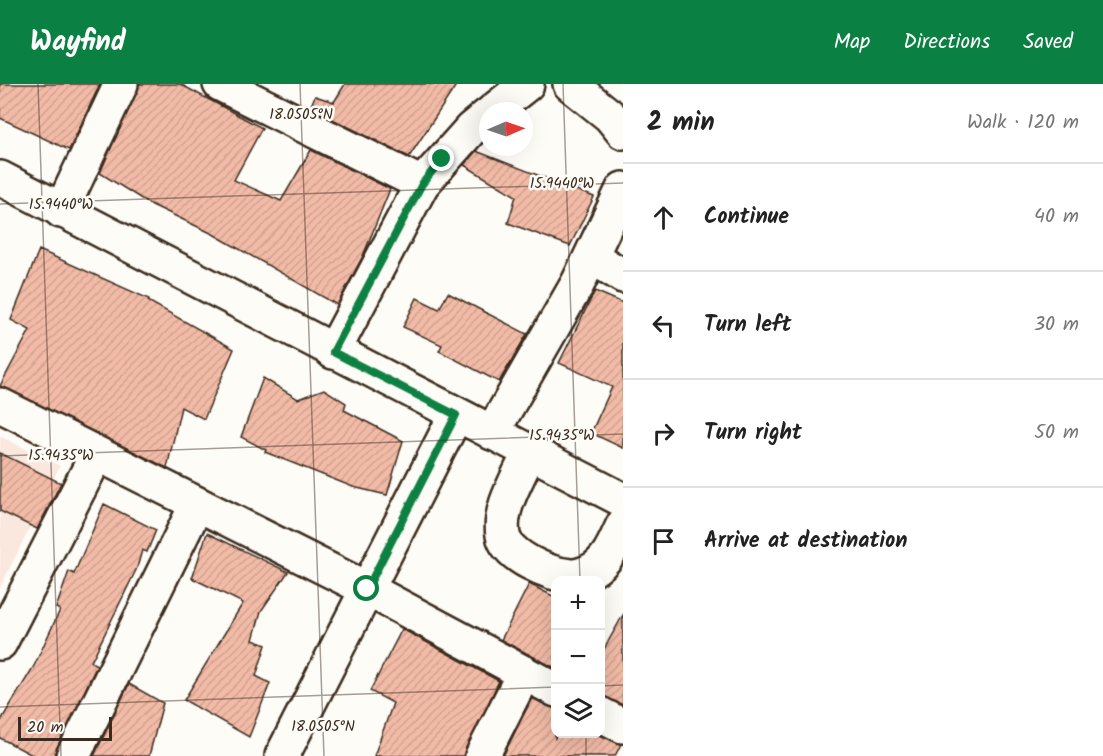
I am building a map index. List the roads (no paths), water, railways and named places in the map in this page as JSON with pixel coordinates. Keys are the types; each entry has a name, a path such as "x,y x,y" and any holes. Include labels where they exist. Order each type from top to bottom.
{"street":[{"path":"61,211 121,84"},
{"path":"220,84 422,184"},
{"path":"504,102 527,84"},
{"path":"570,84 610,116 623,132"},
{"path":"333,352 422,184 479,122"},
{"path":"0,178 623,500"},
{"path":"492,433 592,257 623,189"},
{"path":"592,257 623,276"},
{"path":"0,405 367,589 551,688"},
{"path":"282,756 456,415"},
{"path":"529,453 502,518 503,537 518,556 539,567 572,577 592,570 608,556 623,525"},
{"path":"0,643 97,454"},
{"path":"73,756 197,504"},
{"path":"482,756 524,673"},
{"path":"605,717 623,726"}]}
